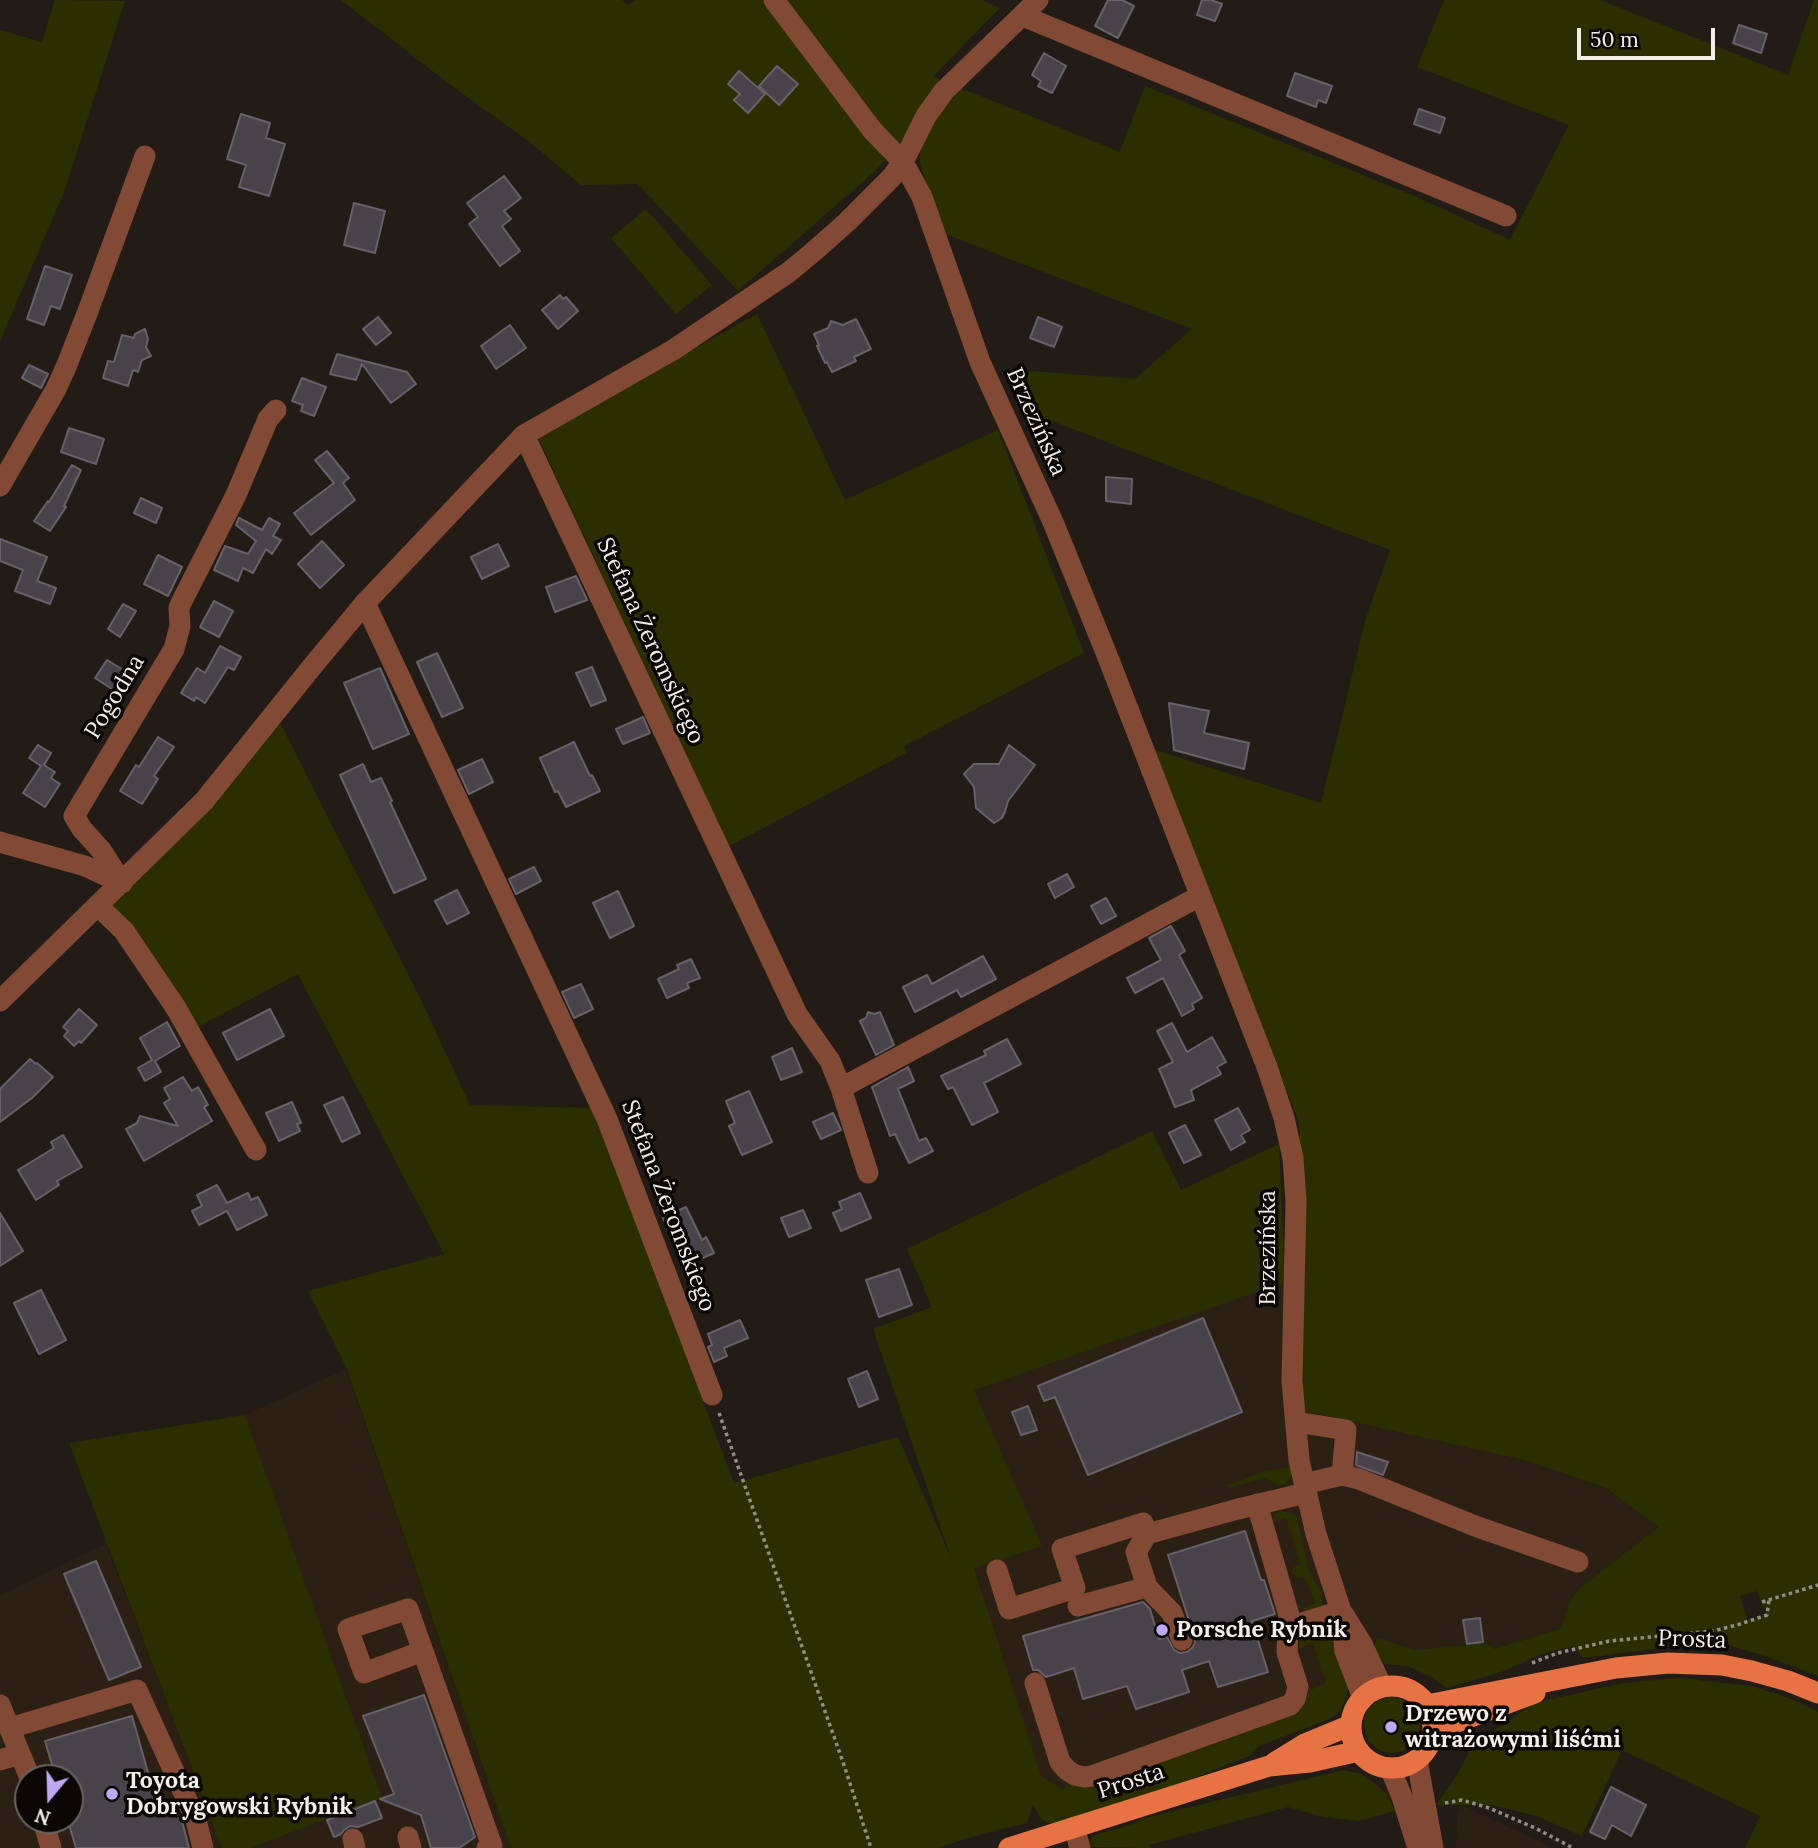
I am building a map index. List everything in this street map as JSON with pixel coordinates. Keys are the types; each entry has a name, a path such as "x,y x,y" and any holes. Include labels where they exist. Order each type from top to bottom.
{"main road":[{"name":"Prosta","path":"1427,1704 1596,1671 1668,1662 1722,1665 1772,1676 1818,1693"},
{"name":"Prosta","path":"1433,1731 1534,1694 1562,1679"},
{"path":"1382,1686 1396,1686 1417,1693 1432,1714 1433,1731 1428,1747 1417,1760 1404,1766 1390,1768 1372,1763 1359,1751 1353,1738 1351,1725 1356,1707 1368,1693 1382,1686"},
{"name":"Prosta","path":"1009,1848 1308,1753 1351,1725"},
{"name":"Prosta","path":"1308,1753 1359,1751"}],"street":[{"name":"Brzezińska","path":"774,0 873,131 902,162 922,197 980,362 1053,522 1107,655 1266,1067 1290,1138 1296,1201 1292,1381 1299,1460 1316,1534 1341,1611 1345,1651 1363,1698"},
{"path":"0,1001 204,801 365,604 524,435 673,350 789,272 847,222 891,178 944,90 1038,0"},
{"path":"1023,16 1506,216"},
{"path":"0,486 66,367 145,156"},
{"name":"Pogodna","path":"122,883 101,850 74,816 174,649 180,626 181,603 236,495 268,419 276,410"},
{"name":"Stefana Żeromskiego","path":"524,435 797,1014 830,1061 868,1173"},
{"name":"Stefana Żeromskiego","path":"365,604 607,1119 712,1395"},
{"path":"0,842 85,866 122,883"},
{"path":"841,1088 1200,896"},
{"path":"98,906 124,931 176,1008 256,1150"},
{"path":"1296,1422 1346,1430 1342,1475"},
{"path":"1182,1640 1172,1613 1147,1587 1136,1552 1147,1534 1256,1504 1342,1475 1359,1479 1475,1526 1578,1562"},
{"path":"1256,1504 1292,1626"},
{"path":"996,1570 1009,1609 1075,1588 1062,1549 1143,1522 1147,1534"},
{"path":"1078,1606 1147,1587"},
{"name":"Brzezińska","path":"1341,1611 1362,1644 1382,1686"},
{"path":"1035,1683 1060,1762 1075,1775 1093,1776 1293,1702 1298,1683 1287,1652 1288,1632 1292,1626 1341,1611"},
{"path":"423,1651 492,1846 487,1848"},
{"path":"9,1728 138,1689 196,1820 203,1848"},
{"path":"0,1706 9,1728 10,1757"},
{"path":"1417,1760 1433,1848"},
{"path":"1390,1768 1426,1813"},
{"path":"1418,1848 1426,1813"},
{"path":"1073,1827 1080,1848"}],"path":[{"path":"712,1395 872,1848"},
{"path":"1762,1602 1818,1585"},
{"path":"1524,1667 1558,1653 1609,1640 1713,1631 1737,1625 1768,1615 1769,1600"},
{"path":"1426,1813 1462,1800 1489,1808 1573,1848"}],"shaded area":[{"path":"1294,1278 1294,1465 1325,1615 1331,1625 1347,1678 1346,1700 1117,1785 1069,1792 1042,1777 973,1565 1040,1543 973,1390"},
{"path":"346,1369 511,1848 250,1848 382,1798 245,1415"},
{"path":"1303,1413 1528,1461 1606,1488 1659,1527 1581,1587 1561,1629 1494,1649 1485,1643 1415,1650 1382,1639 1369,1645 1331,1560 1312,1482"},
{"path":"106,1544 222,1848 0,1848 0,1595"},
{"path":"1463,1806 1553,1848 1456,1848 1458,1811"}],"green space":[{"path":"55,0 125,1 64,192 0,341 0,30 42,42"},
{"path":"341,0 622,0 628,5 636,0 762,0 885,160 738,291 638,184 581,185 531,143"},
{"path":"780,0 982,0 1000,8 933,76 941,80 898,146"},
{"path":"1444,0 1600,0 1788,75 1814,0 1818,0 1818,1676 1763,1655 1716,1642 1583,1658 1574,1646 1544,1653 1501,1672 1447,1688 1408,1666 1385,1664 1374,1648 1377,1639 1382,1639 1415,1650 1486,1643 1494,1649 1560,1629 1572,1598 1581,1587 1659,1527 1606,1488 1528,1461 1318,1414 1303,1413 1303,1202 1299,1122 1155,750 1321,803 1366,618 1390,550 1023,410 1018,370 1135,379 1192,329 945,234 927,190 919,158 927,127 958,87 1120,152 1145,86 1419,198 1510,240 1569,125 1417,67","holes":["1757,1591 1767,1615 1747,1621 1740,1596"]},
{"path":"646,209 712,285 676,314 611,238"},
{"path":"757,314 845,500 998,430 1084,653 904,746 906,753 729,846 537,435"},
{"path":"278,719 421,1000 470,1105 592,1108 734,1483 898,1437 952,1560 873,1329 932,1307 907,1249 1152,1131 1181,1190 1279,1144 1285,1282 974,1390 1042,1546 974,1568 1042,1777 1063,1789 1073,1782 1244,1729 1305,1706 1309,1691 1326,1683 1313,1644 1299,1648 1299,1640 1303,1632 1326,1624 1331,1625 1348,1683 1347,1696 1340,1711 1331,1718 1259,1746 1249,1756 1187,1781 1053,1824 1041,1819 1033,1804 1027,1823 937,1848 511,1848 347,1369 308,1291 444,1254 298,974 196,1028 110,906"},
{"path":"245,1415 382,1798 250,1848 222,1848 69,1443"},
{"path":"1290,1467 1291,1477 1284,1485 1265,1478 1229,1488 1227,1485 1263,1472"},
{"path":"1281,1511 1297,1517 1309,1571 1323,1595 1322,1607 1310,1613 1301,1608 1315,1603 1305,1577 1297,1578 1292,1572 1294,1567 1301,1564 1286,1518 1273,1522 1275,1514"},
{"path":"1679,1678 1751,1686 1794,1700 1818,1712 1818,1848 1745,1848 1760,1816 1622,1750 1582,1836 1537,1816 1492,1805 1436,1805 1473,1745 1535,1703 1623,1683"},
{"path":"1386,1697 1398,1697 1408,1701 1416,1709 1420,1725 1416,1741 1408,1749 1398,1753 1386,1753 1376,1749 1368,1741 1364,1731 1364,1719 1368,1709 1376,1701"},
{"path":"1343,1770 1361,1774 1374,1783 1387,1794 1395,1811 1359,1821 1319,1816 1288,1807 1149,1845 1150,1848 1090,1847 1092,1836 1142,1819"}],"building":[{"path":"1108,0 1122,0 1134,6 1118,38 1095,26"},
{"path":"1202,0 1222,4 1215,21 1197,15"},
{"path":"1739,25 1767,34 1761,53 1733,43"},
{"path":"1044,53 1066,66 1052,93 1038,86 1041,81 1032,75"},
{"path":"777,66 798,84 779,105 759,86"},
{"path":"739,71 765,94 748,113 734,100 740,94 728,84"},
{"path":"1295,73 1332,86 1326,103 1318,100 1316,107 1287,96"},
{"path":"1419,109 1445,118 1440,133 1414,124"},
{"path":"241,114 270,123 266,138 285,144 269,196 239,187 246,165 227,159"},
{"path":"504,176 521,198 504,211 511,219 502,226 520,251 500,266 469,224 478,217 467,203"},
{"path":"354,203 385,211 375,253 344,245"},
{"path":"45,266 72,275 60,309 51,306 44,325 27,319"},
{"path":"560,295 563,299 566,297 578,311 558,329 542,310"},
{"path":"378,317 391,333 376,345 363,329"},
{"path":"1038,317 1062,327 1054,347 1030,338"},
{"path":"856,319 871,349 854,357 856,361 832,372 827,362 825,363 814,334 828,328 831,321 843,325"},
{"path":"510,325 526,348 496,369 481,346"},
{"path":"145,329 148,339 146,347 151,356 142,360 138,372 133,370 128,386 103,378 108,361 114,362 122,335 134,338 135,334"},
{"path":"337,354 407,372 416,384 391,403 362,364 356,380 330,374"},
{"path":"29,365 48,374 41,388 22,378"},
{"path":"302,378 326,387 314,416 301,411 303,405 292,401"},
{"path":"69,428 104,439 96,464 61,452"},
{"path":"327,451 349,478 343,483 355,500 311,535 294,513 334,483 315,460"},
{"path":"72,465 81,470 64,506 66,507 50,531 34,521"},
{"path":"1106,477 1132,479 1131,504 1106,501"},
{"path":"141,498 162,508 156,523 134,513"},
{"path":"239,518 262,530 269,518 280,524 273,536 281,540 272,554 266,549 253,573 243,568 238,581 214,570 225,546 248,554 256,541 236,525"},
{"path":"0,539 47,557 37,581 56,588 50,604 15,591 23,570 0,561"},
{"path":"322,541 344,565 320,588 298,564"},
{"path":"498,544 509,566 482,579 471,557"},
{"path":"158,555 182,567 168,596 144,584"},
{"path":"576,576 587,600 555,612 546,587"},
{"path":"214,601 233,611 219,637 200,627"},
{"path":"123,604 136,611 120,637 108,629"},
{"path":"220,646 241,657 234,670 228,667 205,703 196,697 194,701 181,693 197,668 205,673"},
{"path":"437,653 463,708 442,717 417,662"},
{"path":"107,660 130,674 118,693 95,678"},
{"path":"592,667 606,700 591,706 576,673"},
{"path":"380,668 409,734 373,749 344,683"},
{"path":"1169,703 1209,711 1204,733 1249,743 1244,769 1174,750"},
{"path":"643,717 650,733 623,744 616,729"},
{"path":"158,737 174,747 154,776 158,779 142,804 120,791"},
{"path":"574,742 600,791 566,807 558,791 555,792 540,758"},
{"path":"38,745 51,753 44,765 55,772 51,778 60,784 45,807 23,793 41,766 29,758"},
{"path":"1009,745 1035,765 1008,801 1002,818 994,823 976,808 974,787 964,774 974,764 999,764"},
{"path":"482,759 493,782 469,794 458,770"},
{"path":"363,764 371,782 381,778 426,879 394,893 340,775"},
{"path":"534,867 541,881 516,894 509,879"},
{"path":"1067,874 1074,887 1055,898 1048,884"},
{"path":"457,890 469,913 447,924 435,901"},
{"path":"618,891 634,926 610,938 593,903"},
{"path":"1106,898 1116,916 1101,924 1091,906"},
{"path":"1171,926 1185,951 1179,955 1202,998 1192,1004 1194,1009 1182,1016 1163,978 1135,993 1127,978 1161,960 1149,938"},
{"path":"983,956 996,979 961,997 957,990 915,1012 903,987 927,975 932,984"},
{"path":"691,959 700,978 687,983 689,988 667,998 658,979 679,969 677,965"},
{"path":"581,984 593,1009 574,1018 562,992"},
{"path":"79,1009 97,1025 81,1043 79,1041 74,1046 64,1036 68,1031 63,1027"},
{"path":"270,1009 284,1036 237,1060 223,1033"},
{"path":"868,1012 880,1012 894,1045 876,1055 860,1021 866,1018"},
{"path":"167,1022 180,1046 155,1061 161,1072 145,1081 138,1068 152,1060 140,1038"},
{"path":"1172,1023 1187,1052 1212,1037 1226,1062 1217,1067 1221,1074 1191,1090 1194,1100 1175,1107 1159,1069 1173,1062 1157,1031"},
{"path":"1007,1039 1021,1064 984,1083 998,1112 972,1125 953,1087 948,1089 941,1076 986,1055 984,1051"},
{"path":"792,1048 802,1072 781,1080 772,1057"},
{"path":"30,1059 53,1077 32,1098 0,1122 0,1089"},
{"path":"908,1067 914,1081 898,1089 919,1141 926,1138 933,1151 909,1163 895,1134 890,1136 872,1087"},
{"path":"183,1077 192,1091 198,1087 208,1105 204,1107 212,1121 144,1161 126,1129 137,1123 140,1116 178,1126 164,1103 170,1099 164,1088"},
{"path":"749,1091 772,1142 742,1155 729,1126 735,1123 726,1101"},
{"path":"343,1097 360,1133 342,1142 324,1105"},
{"path":"292,1102 301,1123 297,1124 300,1131 279,1141 266,1113"},
{"path":"1238,1108 1250,1130 1241,1135 1245,1142 1231,1150 1215,1120"},
{"path":"833,1113 841,1130 821,1139 813,1122"},
{"path":"1185,1125 1201,1155 1184,1163 1169,1133"},
{"path":"63,1135 82,1167 57,1181 59,1185 36,1200 18,1170 54,1148 51,1142"},
{"path":"217,1185 227,1203 248,1193 251,1200 258,1197 267,1215 237,1230 227,1211 199,1225 192,1211 202,1206 197,1195"},
{"path":"860,1193 871,1218 841,1231 833,1213 842,1209 839,1202"},
{"path":"686,1207 702,1240 706,1237 714,1253 691,1263 679,1238 673,1241 663,1218"},
{"path":"803,1210 811,1228 789,1237 781,1218"},
{"path":"0,1213 23,1251 0,1266"},
{"path":"899,1269 912,1305 879,1317 866,1280"},
{"path":"41,1290 66,1340 39,1354 14,1303"},
{"path":"1203,1318 1242,1412 1088,1475 1055,1397 1044,1401 1038,1386"},
{"path":"740,1320 748,1338 724,1348 727,1356 714,1362 708,1347 712,1345 708,1334"},
{"path":"867,1371 878,1399 859,1407 848,1379"},
{"path":"1028,1406 1037,1430 1021,1435 1012,1412"},
{"path":"1357,1452 1388,1462 1383,1475 1356,1465"},
{"path":"1245,1531 1275,1614 1252,1621 1268,1672 1218,1687 1209,1661 1182,1670 1189,1692 1136,1709 1127,1686 1083,1699 1074,1668 1046,1677 1038,1670 1033,1670 1023,1636 1143,1602 1150,1609 1159,1639 1167,1637 1174,1650 1187,1652 1195,1643 1194,1636 1168,1555"},
{"path":"96,1561 141,1667 109,1680 64,1574"},
{"path":"1480,1618 1483,1642 1467,1644 1463,1620"},
{"path":"424,1695 475,1837 459,1848 431,1848 421,1815 380,1799 394,1794 363,1716"},
{"name":"Toyota Dobrygowski Rybnik","path":"132,1716 160,1815 177,1810 189,1848 76,1848 72,1834 84,1834 84,1764 52,1764 45,1741"},
{"path":"1611,1787 1646,1805 1631,1836 1612,1825 1605,1839 1590,1832"},
{"path":"375,1801 382,1818 358,1827 350,1826 334,1837 327,1820"}],"place":[{"name":"Porsche Rybnik","path":"1162,1630"},
{"name":"Drzewo z witrażowymi liśćmi","path":"1391,1727"},
{"name":"Toyota Dobrygowski Rybnik","path":"112,1794"}]}
